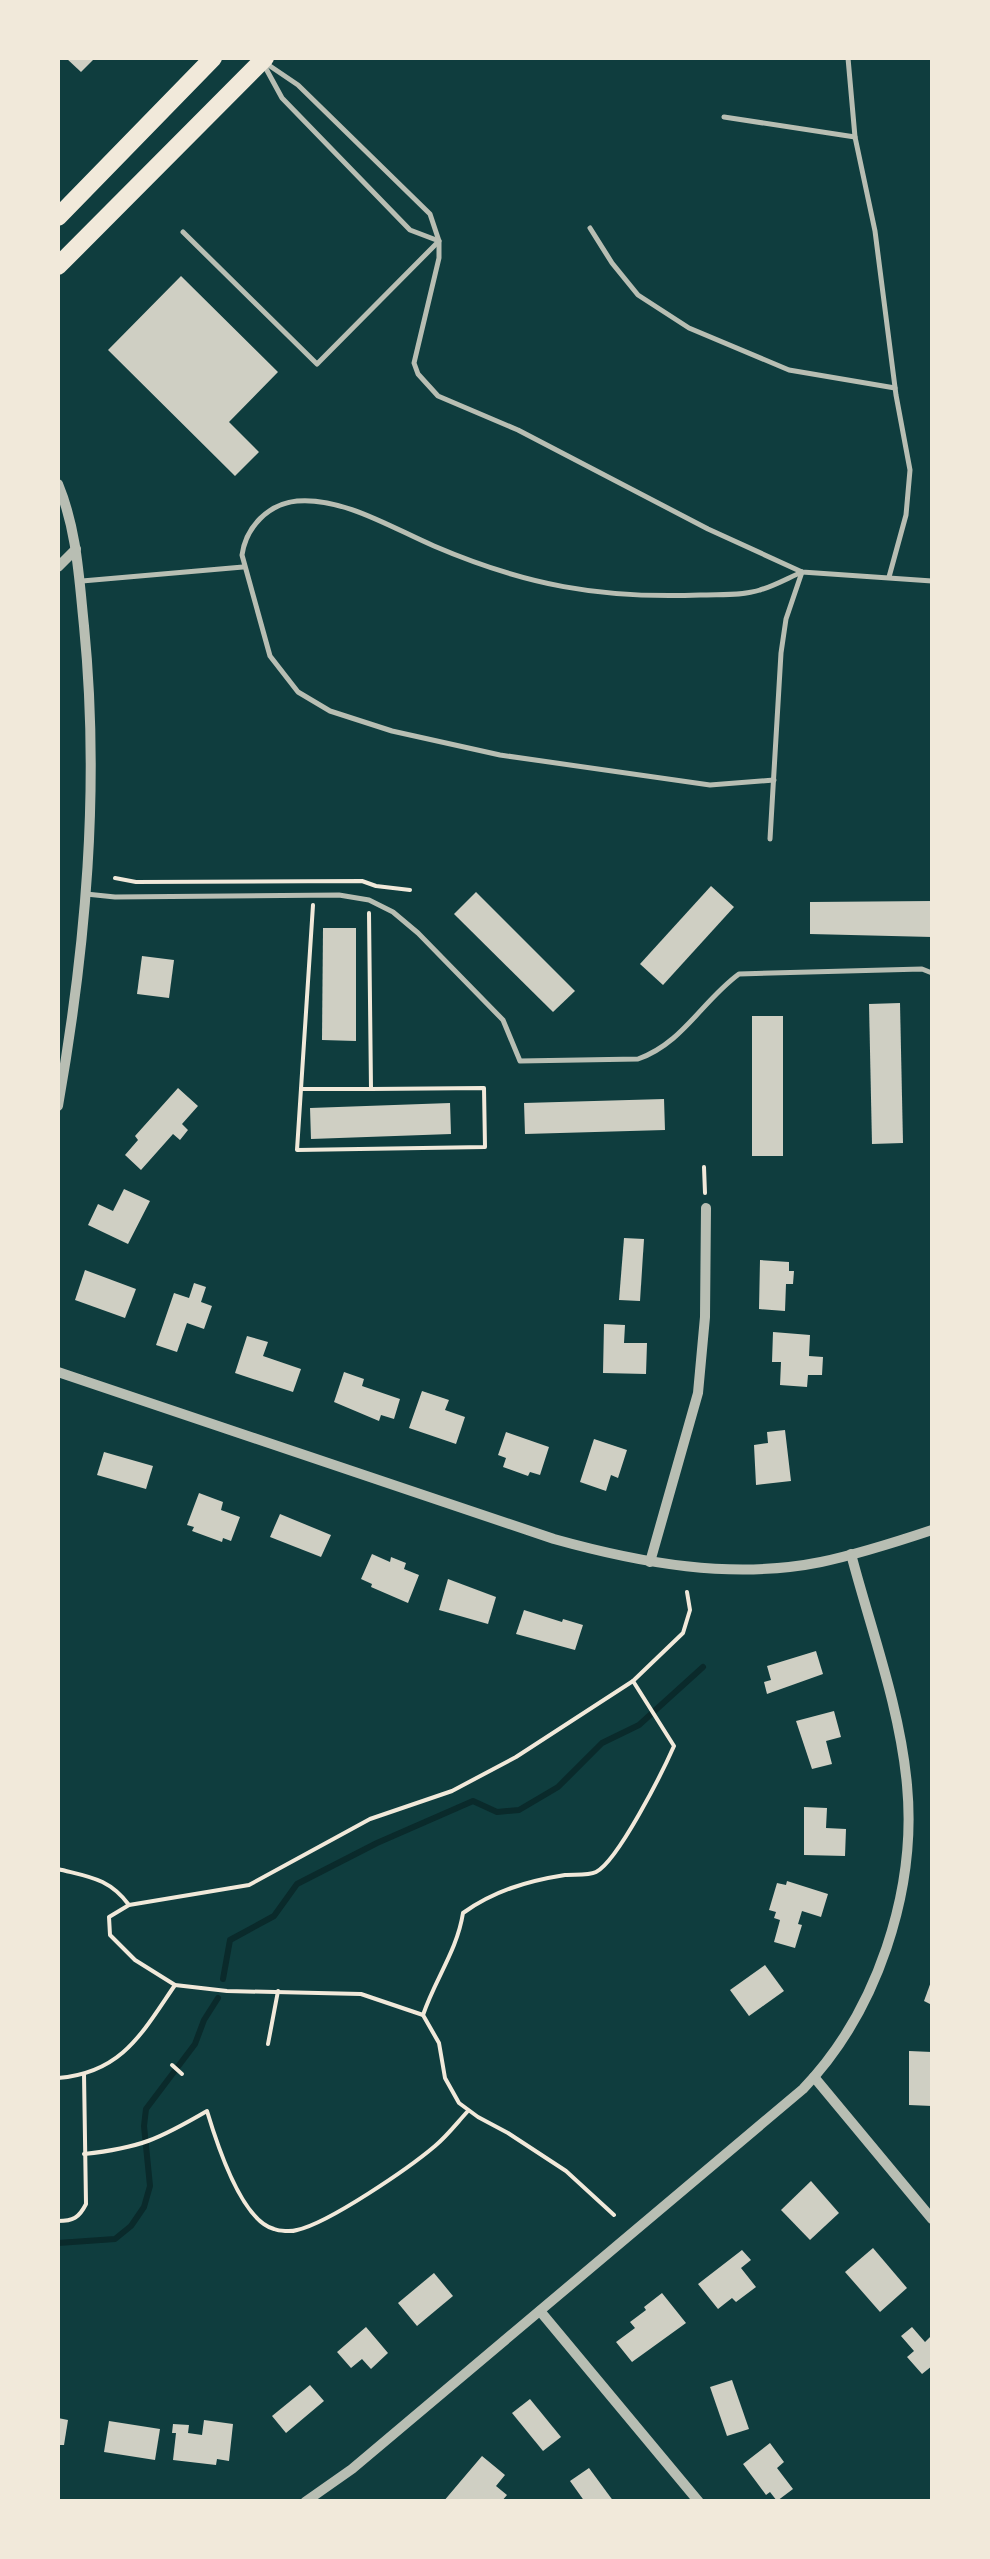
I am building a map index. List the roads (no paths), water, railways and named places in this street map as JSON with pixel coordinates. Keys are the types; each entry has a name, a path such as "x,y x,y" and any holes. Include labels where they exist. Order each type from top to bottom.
{"main road":[{"path":"58,216 214,58"},
{"path":"58,266 263,59"}],"street":[{"path":"58,484 76,549 92,706 92,804 86,894 73,1018 58,1106"},
{"path":"58,567 76,549"},
{"path":"650,1562 698,1394 706,1317 706,1208"},
{"path":"58,1372 614,1556 705,1568 770,1568 850,1554 932,1530"},
{"path":"305,2502 352,2469 814,2078 839,2042 870,1988 901,1898 907,1855 908,1787 899,1733 850,1554"},
{"path":"814,2078 932,2220"},
{"path":"540,2311 699,2502"}],"lane":[{"path":"848,58 855,137 875,231 910,470 910,491 889,578"},
{"path":"263,59 282,98 410,230 439,241"},
{"path":"263,59 298,85 430,214 439,241 439,258 414,363 418,374 438,396 518,430 708,529 802,572 932,581"},
{"path":"724,117 855,137"},
{"path":"590,228 638,294 689,328 789,370 895,388"},
{"path":"183,232 317,364 439,241"},
{"path":"774,780 710,785 500,755 392,731 330,711 298,692 270,656 243,567 244,543 250,530 267,513 297,501 360,514 493,571 563,587 656,597 748,592 802,572"},
{"path":"80,581 243,567"},
{"path":"770,838 782,638 802,572"},
{"path":"86,894 340,895 369,900 393,912 418,933 503,1020 520,1061 638,1059 656,1053 739,974 922,969 932,973"}],"waterway":[{"path":"223,1979 230,1940 274,1916 297,1884 473,1801 497,1812 519,1810 558,1787 602,1743 639,1725 703,1667"},
{"path":"58,2243 115,2239 131,2226 144,2207 150,2186 146,2109 195,2044 218,1998"}]}
